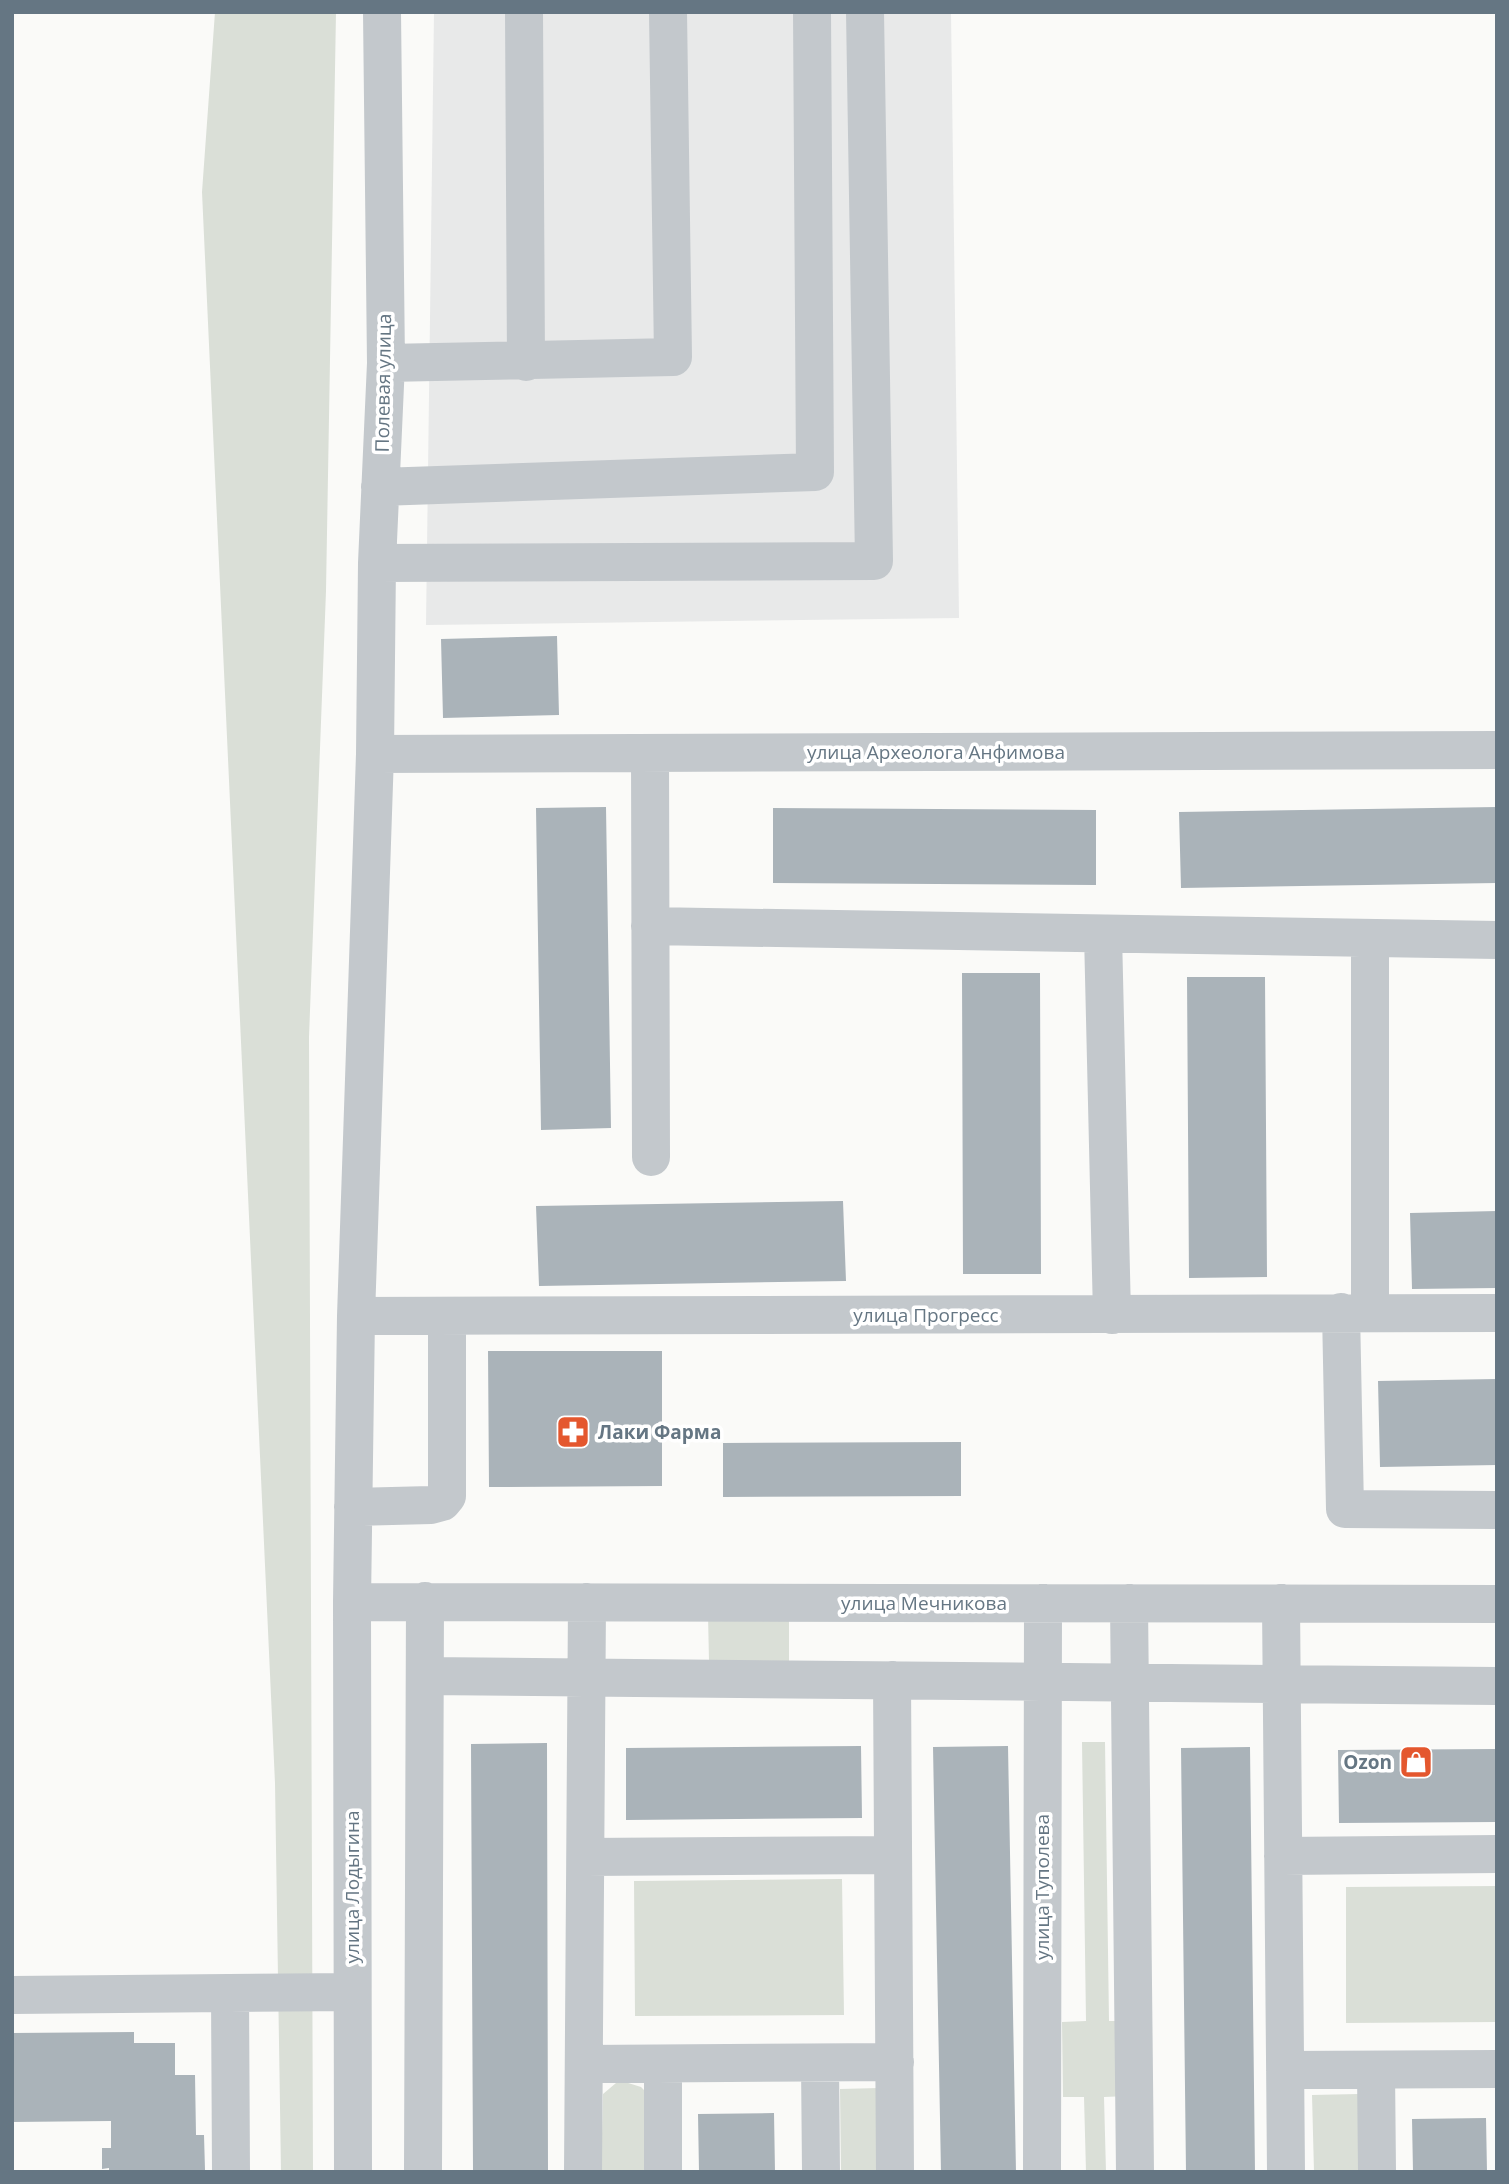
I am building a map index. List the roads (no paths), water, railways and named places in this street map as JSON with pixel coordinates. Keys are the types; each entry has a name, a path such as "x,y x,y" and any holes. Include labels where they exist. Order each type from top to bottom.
{"street":[{"name":"Полевая улица","path":"356,1316 375,754 377,563 386,363 382,12"},
{"path":"524,12 526,362"},
{"path":"386,363 673,357 668,12"},
{"path":"380,487 815,472 812,12"},
{"path":"377,563 874,561 864,12"},
{"name":"улица Археолога Анфимова","path":"375,754 1497,750"},
{"path":"650,753 651,1157"},
{"path":"650,926 1497,940"},
{"path":"1103,933 1112,1315"},
{"path":"1370,938 1345,1509 1497,1510"},
{"name":"улица Прогресс","path":"356,1316 1497,1313"},
{"name":"улица Лодыгина","path":"354,2172 352,1602 356,1316"},
{"path":"353,1507 431,1505 442,1502 447,1496 447,1316"},
{"path":"423,2172 425,1601"},
{"name":"улица Мечникова","path":"352,1602 1497,1604"},
{"path":"583,2172 587,1602"},
{"name":"улица Туполева","path":"1042,2172 1043,1603"},
{"path":"1129,1603 1135,2172"},
{"path":"1280,1604 1286,2172"},
{"path":"425,1676 1497,1686"},
{"path":"892,1680 895,2172"},
{"path":"1283,1856 1497,1854"},
{"path":"586,1857 893,1855"},
{"path":"12,1995 352,1992"},
{"path":"230,1993 231,2172"},
{"path":"584,2064 895,2062"},
{"path":"663,2063 663,2172"},
{"path":"820,2063 821,2172"},
{"path":"1285,2070 1497,2069"},
{"path":"1376,2070 1377,2172"}],"place":[{"name":"Лаки Фарма","path":"573,1432"},
{"name":"Ozon","path":"1416,1762"}]}
